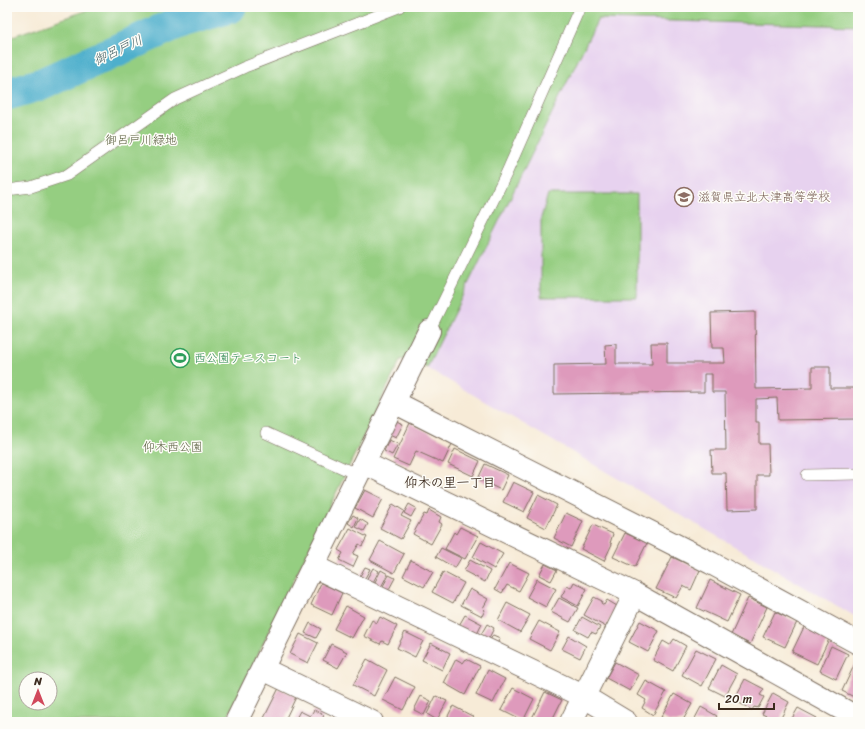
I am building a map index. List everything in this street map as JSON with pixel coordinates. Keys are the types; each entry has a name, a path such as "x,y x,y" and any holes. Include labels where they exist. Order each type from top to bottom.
{"street":[{"path":"236,722 429,331"},
{"path":"394,402 711,563 858,643"},
{"path":"361,469 635,594 858,718"},
{"path":"313,566 584,696 626,722"},
{"path":"571,722 635,594"},
{"path":"263,669 372,722"}],"lane":[{"path":"7,190 30,187 67,175 176,99 245,67 400,7"},
{"path":"429,331 507,172 580,7"},
{"path":"266,432 361,469"},
{"path":"806,475 858,474"}],"shaded area":[{"name":"滋賀県立北大津高等学校","path":"598,19 858,26 858,618 427,368"}],"green space":[{"path":"96,7 858,7 858,26 598,19 427,368 401,359 225,722 7,722 7,38"},
{"path":"548,194 637,194 637,297 541,297 541,218"}],"building":[{"path":"755,312 756,389 812,388 812,367 830,367 830,388 858,388 858,419 778,420 777,398 756,399 756,422 759,422 759,444 768,444 769,475 757,475 757,509 727,510 726,473 712,473 711,450 726,450 725,392 712,392 712,374 704,374 704,392 554,394 554,365 606,364 605,345 616,344 616,364 652,364 651,343 667,343 667,363 725,363 724,348 712,348 711,313"},
{"path":"394,420 403,424 396,438 387,434"},
{"path":"410,423 452,444 443,463 416,451 409,466 393,459"},
{"path":"389,440 398,444 392,455 384,451"},
{"path":"455,449 480,461 473,476 448,464"},
{"path":"485,464 508,475 501,490 478,479"},
{"path":"513,482 534,492 524,512 503,502"},
{"path":"365,490 383,499 373,518 355,508"},
{"path":"538,495 557,505 546,528 527,518"},
{"path":"393,504 404,511 401,516 411,521 401,539 380,528"},
{"path":"409,504 416,508 411,517 404,513"},
{"path":"429,510 441,517 439,522 442,524 431,544 413,534 424,514 427,515"},
{"path":"566,513 583,521 571,547 554,538"},
{"path":"353,515 358,518 354,527 348,523"},
{"path":"360,519 368,524 364,531 356,527"},
{"path":"593,525 613,534 610,543 612,544 604,561 581,549"},
{"path":"460,527 478,536 465,559 445,549 454,532 456,534"},
{"path":"350,528 367,537 362,546 359,544 353,554 358,556 353,567 339,560 343,553 338,550"},
{"path":"625,533 647,543 635,567 613,557"},
{"path":"380,541 404,554 394,573 370,560"},
{"path":"481,542 503,554 494,569 473,557"},
{"path":"441,548 461,558 455,568 436,557"},
{"path":"672,557 700,570 691,590 683,586 676,598 656,589"},
{"path":"411,560 433,572 424,587 403,576"},
{"path":"470,560 490,571 485,582 464,571"},
{"path":"509,563 529,573 519,591 507,585 502,593 495,589"},
{"path":"545,564 557,570 551,581 539,575"},
{"path":"365,567 370,569 365,578 360,576"},
{"path":"373,568 379,571 372,584 366,580"},
{"path":"381,570 388,574 381,587 374,584"},
{"path":"443,572 464,583 453,603 432,592"},
{"path":"389,575 395,578 388,591 382,588"},
{"path":"537,579 556,589 546,607 527,597"},
{"path":"710,580 740,595 727,622 697,608"},
{"path":"574,582 587,589 578,606 561,597 567,586 571,588"},
{"path":"321,583 342,593 332,615 311,605"},
{"path":"470,589 488,599 483,608 485,610 482,616 461,605"},
{"path":"594,597 602,601 601,603 604,605 607,600 617,606 606,627 584,615"},
{"path":"559,598 578,608 570,622 551,612"},
{"path":"748,598 767,607 750,644 731,635"},
{"path":"507,603 530,615 520,632 498,620"},
{"path":"346,606 364,616 352,638 334,629"},
{"path":"775,612 797,622 785,647 763,637"},
{"path":"465,615 482,624 476,636 458,627"},
{"path":"380,617 397,626 388,644 382,641 380,644 364,636 372,620 377,623"},
{"path":"582,617 600,627 596,634 591,632 588,637 575,630"},
{"path":"539,621 560,632 550,650 529,639"},
{"path":"640,621 659,631 648,652 629,642"},
{"path":"310,623 321,629 316,638 305,633"},
{"path":"487,624 494,628 488,640 480,636"},
{"path":"804,627 829,639 817,664 792,652"},
{"path":"405,632 423,641 415,657 397,648"},
{"path":"300,634 318,643 308,663 290,654"},
{"path":"493,635 500,638 497,644 490,640"},
{"path":"569,636 586,646 580,658 562,649"},
{"path":"674,639 686,646 673,671 653,660 663,641 670,645"},
{"path":"431,643 450,653 442,670 422,660"},
{"path":"331,644 347,652 338,668 323,660"},
{"path":"831,646 848,654 836,679 820,671"},
{"path":"696,649 716,659 702,686 682,675"},
{"path":"858,657 858,699 842,691"},
{"path":"367,659 387,670 374,696 353,685"},
{"path":"456,659 463,663 466,659 480,666 465,695 444,683"},
{"path":"615,662 639,675 630,691 606,678"},
{"path":"721,665 737,674 725,696 709,688"},
{"path":"488,670 505,679 493,703 476,695"},
{"path":"395,677 415,687 403,710 383,700"},
{"path":"745,679 764,689 760,695 764,697 758,708 754,707 752,710 734,700"},
{"path":"646,681 666,692 653,715 642,708 646,700 638,695"},
{"path":"279,688 296,697 284,722 262,722"},
{"path":"513,688 534,699 523,721 501,710"},
{"path":"545,692 562,700 551,722 541,722 532,718"},
{"path":"773,693 789,702 779,722 762,714"},
{"path":"674,694 692,704 682,722 670,722 661,717"},
{"path":"421,696 431,701 424,715 414,710"},
{"path":"436,696 447,701 437,720 427,714"},
{"path":"453,706 474,717 471,722 445,722"},
{"path":"701,707 717,716 713,722 693,722"},
{"path":"798,708 817,718 815,722 790,722"},
{"path":"314,710 324,715 321,722 294,722 300,711 310,716"}],"waterway":[{"name":"御呂戸川","path":"7,94 42,84 184,20 230,7"}],"place":[{"name":"滋賀県立北大津高等学校","path":"684,197"},
{"name":"西公園テニスコート","path":"180,358"}],"district":[{"name":"仰木の里一丁目","path":"450,482"}],"park label":[{"name":"御呂戸川緑地","path":"141,140"},
{"name":"仰木西公園","path":"173,447"}]}
